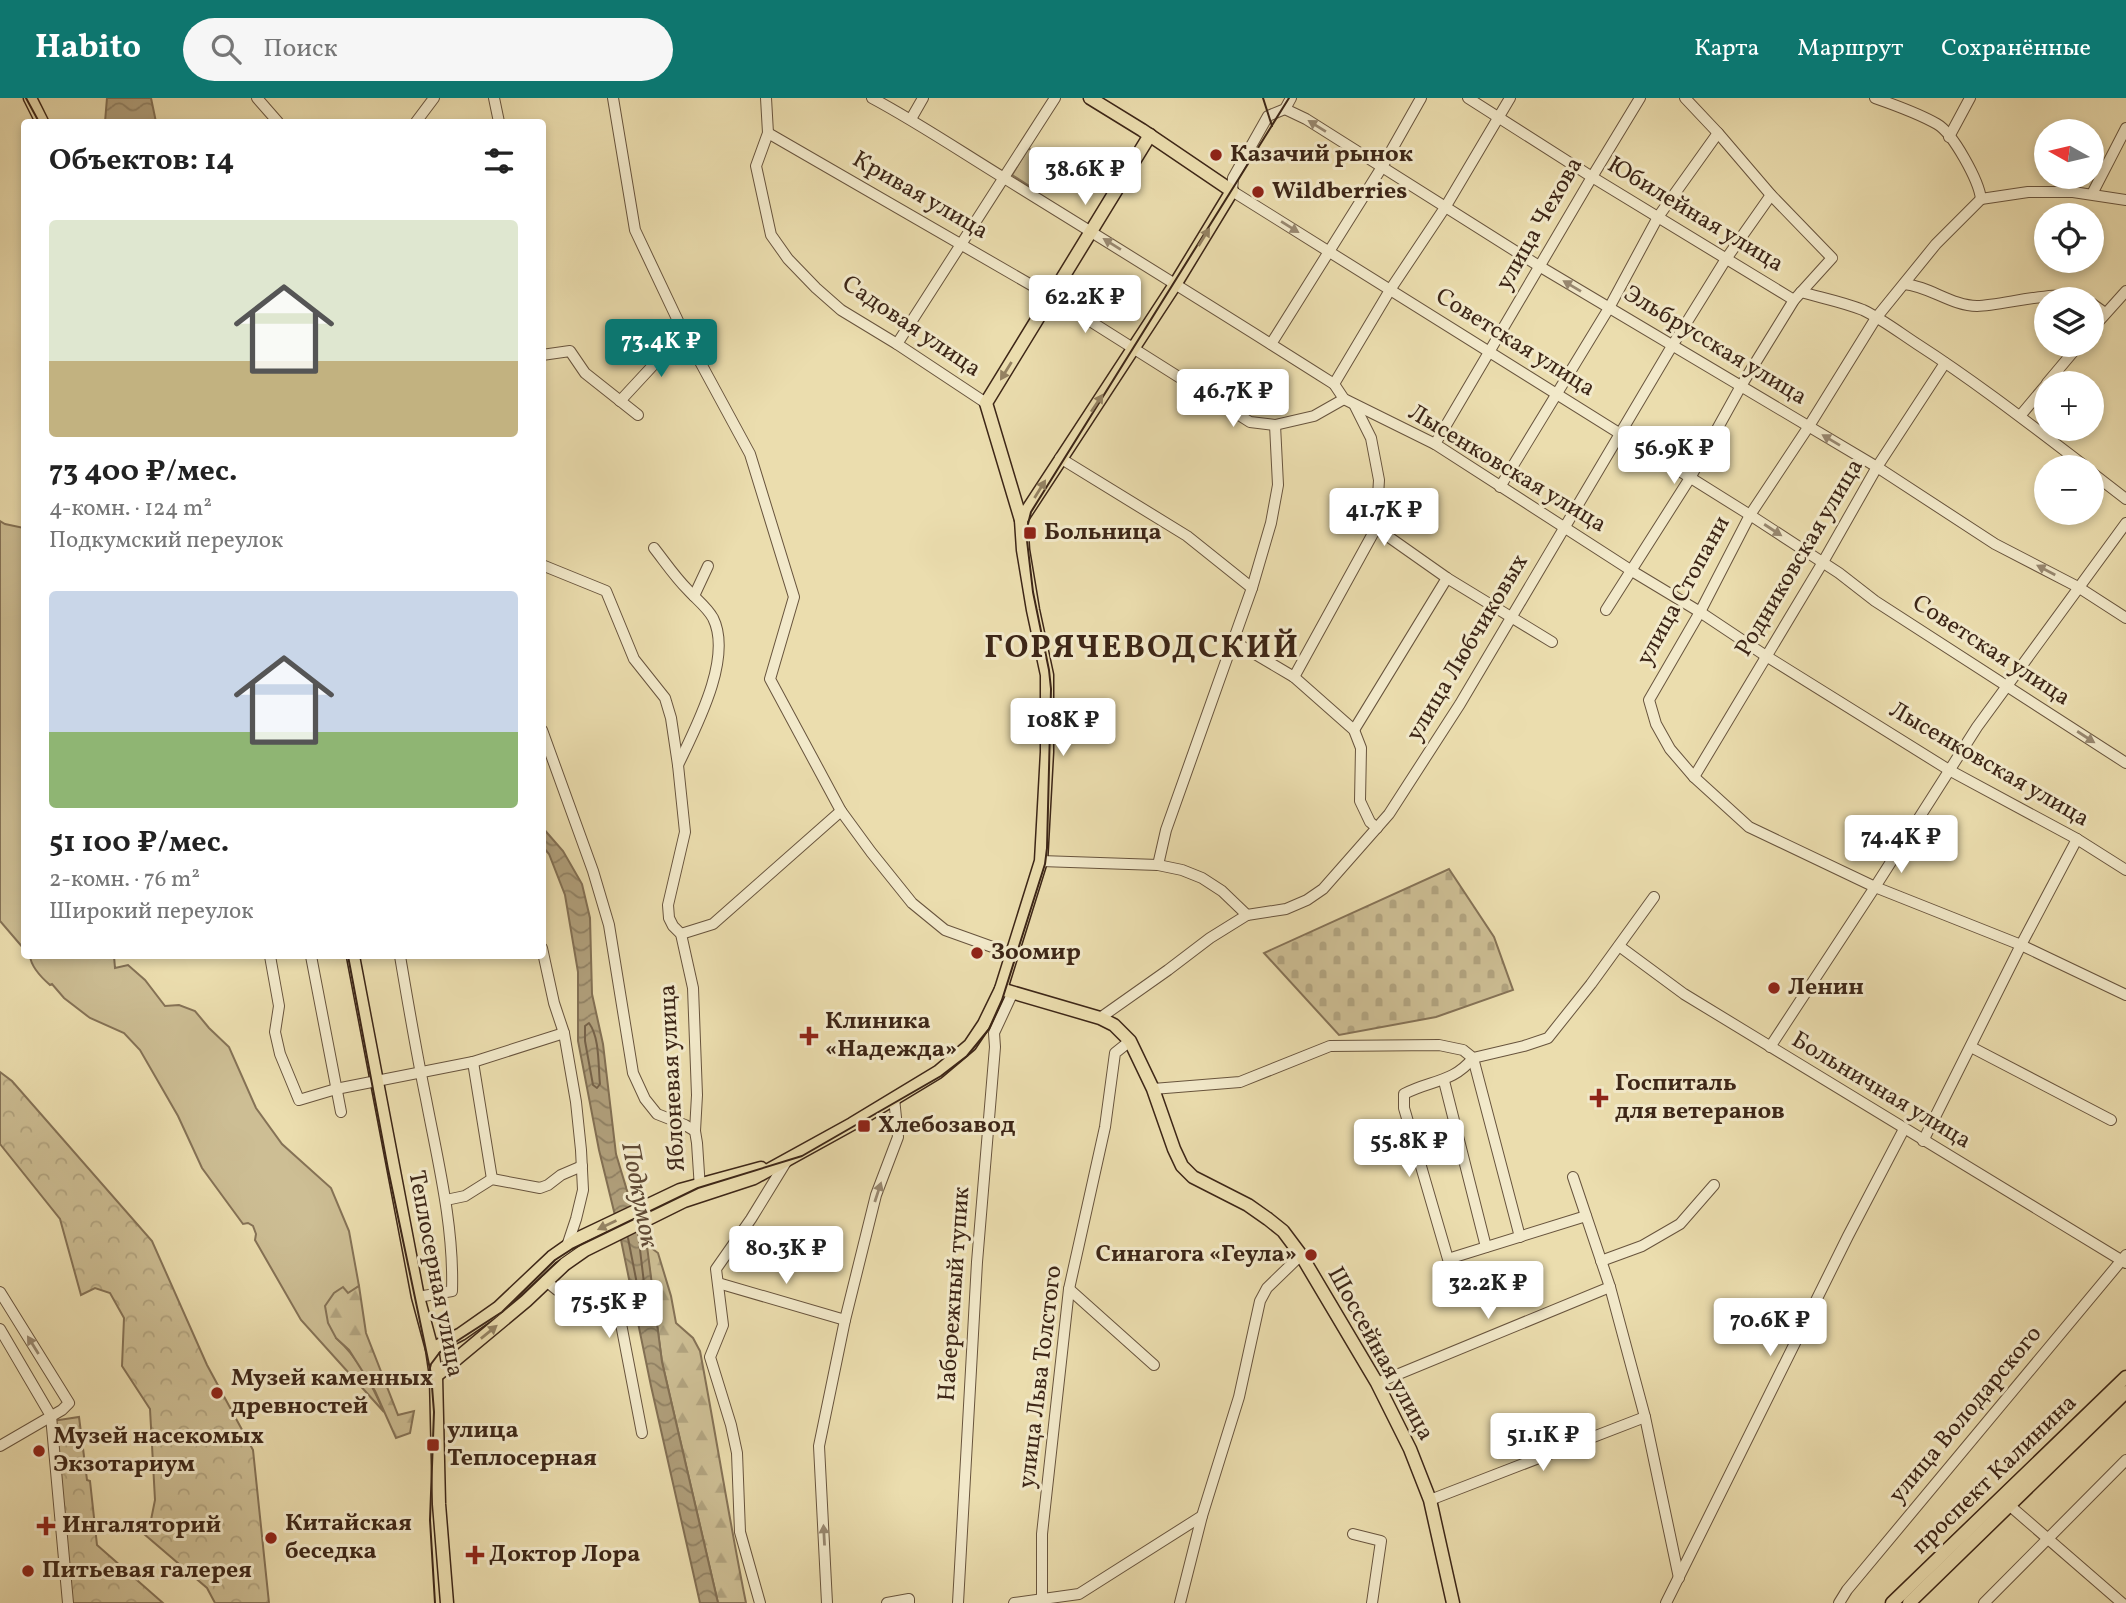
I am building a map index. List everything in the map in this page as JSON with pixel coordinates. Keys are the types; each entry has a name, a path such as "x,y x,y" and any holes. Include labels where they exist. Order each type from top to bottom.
{"main road":[{"path":"30,98 41,119"},
{"name":"Советская улица","path":"1090,98 1232,191"},
{"path":"986,403 1150,135"},
{"path":"1021,520 1176,283 1232,191"},
{"name":"Садовая улица","path":"582,1244 700,1189 754,1178 938,1072 970,1045 1007,991 1012,954 1041,861 1047,752 1047,675 1032,610 1021,520 986,403"},
{"name":"Теплосерная улица","path":"354,959 418,1297 436,1376 439,1504 447,1603"},
{"name":"Шоссейная улица","path":"1007,991 1114,1024 1130,1041 1153,1090 1182,1166 1193,1177 1248,1205 1268,1219 1283,1231 1301,1255 1377,1383 1410,1449 1430,1500 1453,1603"},
{"path":"432,1349 461,1334 498,1308 567,1246 582,1244"},
{"path":"436,1376 526,1301 582,1244"},
{"name":"проспект Калинина","path":"1892,1603 2126,1377"},
{"name":"проспект Калинина","path":"1909,1603 2126,1392"}],"street":[{"path":"257,98 275,119"},
{"path":"418,119 434,98"},
{"path":"494,98 498,119"},
{"path":"613,98 635,230 688,339 750,454 794,597 770,679 842,811 912,903 945,930 1012,954"},
{"name":"Садовая улица","path":"766,98 768,133 756,166 771,235 788,260 841,310 898,344 986,403"},
{"name":"Лысенковская улица","path":"872,98 911,119 1176,283 1334,384 1344,399 1435,444 1949,770 2077,839 2126,870"},
{"path":"911,119 923,98"},
{"path":"898,344 1055,98"},
{"path":"1232,191 1233,178 1268,116 1285,109 1292,98"},
{"path":"1271,344 1382,167 1421,98"},
{"name":"Юбилейная улица","path":"1468,98 1726,259 1798,296 1840,302 1877,318 2020,416 2070,455"},
{"path":"1334,384 1510,98"},
{"name":"улица Чехова","path":"1435,444 1640,98"},
{"path":"1606,610 1690,478 1741,386 1798,296 1832,258 1771,195 1685,98"},
{"path":"1875,98 1940,125 1969,166 1980,189 1981,199 2028,192 2092,194 2126,200"},
{"path":"1949,137 1970,98"},
{"name":"Эльбрусская улица","path":"1285,109 1306,119 1539,266 1877,467 1996,544 2078,587 2126,618"},
{"path":"2092,194 2126,128"},
{"name":"Кривая улица","path":"768,133 1052,297 1250,422 1275,425 1314,416 1344,399"},
{"path":"1500,487 1609,308 1658,217 1718,133"},
{"name":"Советская улица","path":"1232,191 1823,562 1875,601 2126,763"},
{"name":"улица Любчиковых","path":"1100,1018 1210,938 1247,915 1286,909 1323,889 1389,814 1447,725 1672,346 1726,259 1771,195"},
{"name":"улица Стопани","path":"1694,777 1670,749 1656,724 1649,699 1700,611 1749,515 1877,318 1936,244 1981,199"},
{"path":"1905,284 1917,285 1974,306 2034,298"},
{"path":"2105,313 2126,291"},
{"path":"620,401 658,360 688,339"},
{"path":"546,354 570,351 585,373 638,415"},
{"path":"2058,371 2069,357"},
{"name":"Родниковская улица","path":"1694,777 1877,467 1945,363"},
{"path":"2020,416 2034,399"},
{"path":"1294,677 1376,528 1380,480 1371,438 1355,405"},
{"path":"1158,865 1166,830 1252,588 1271,523 1278,485 1275,425"},
{"path":"1060,458 1187,536 1252,588"},
{"path":"2104,482 2126,499"},
{"path":"1770,1048 2006,685 2126,523"},
{"path":"1376,528 1447,578 1552,642"},
{"path":"654,548 712,615 719,634 719,656 705,707 678,765"},
{"path":"694,596 708,566"},
{"name":"Яблоневая улица","path":"546,567 606,591 634,659 665,698 671,718 685,832 668,905 669,918 681,934 693,988 697,1095 695,1131 700,1189"},
{"path":"1354,730 1447,578"},
{"path":"1233,641 1294,677 1354,730 1361,748 1360,801 1370,821 1377,828"},
{"path":"546,741 593,871 609,925 633,1073 645,1099 657,1115 695,1131"},
{"path":"1694,777 1749,827 1875,887 2021,945 2126,995"},
{"path":"681,934 713,924 842,811"},
{"path":"1923,1141 2077,839"},
{"path":"1041,861 1158,865 1182,870 1202,878 1222,891 1247,915"},
{"path":"1586,1216 1448,1259 1404,1108 1404,1094 1418,1087 1444,1081 1464,1069 1473,1058 1548,1038 1654,897"},
{"name":"Больничная улица","path":"1619,946 1684,994 1770,1048 2125,1260"},
{"path":"271,959 279,1006 275,1032 280,1054 299,1100 336,1089 473,1062 564,1033"},
{"path":"313,959 341,1112"},
{"path":"401,959 446,1200 453,1269 452,1291 418,1297"},
{"path":"544,959 564,1033 576,1102 582,1166 583,1190 567,1246"},
{"name":"Набережный тупик","path":"958,1603 976,1276 994,1033 1007,991"},
{"name":"улица Льва Толстого","path":"1042,1602 1042,1534 1069,1289 1105,1127 1115,1053 1130,1041"},
{"path":"1153,1090 1240,1082 1330,1046 1439,1045 1463,1050 1473,1058 1520,1237"},
{"path":"1971,1047 2111,1120"},
{"path":"473,1062 492,1179"},
{"path":"1444,1081 1486,1248"},
{"path":"827,1603 819,1446 845,1320 876,1195 898,1137 894,1098"},
{"path":"1666,1603 1904,1129"},
{"path":"760,1603 740,1532 735,1444 710,1357 723,1325 716,1269 751,1219 786,1161"},
{"path":"446,1200 465,1196 492,1179 540,1188 582,1166"},
{"path":"1573,1177 1610,1287 1645,1417 1679,1578"},
{"path":"1601,1261 1642,1246 1680,1224 1714,1185"},
{"path":"1180,1603 1202,1516 1239,1397 1260,1301 1267,1288 1301,1255"},
{"name":"улица Володарского","path":"1839,1603 1856,1579 2125,1260"},
{"path":"546,1281 557,1290 617,1303 642,1433"},
{"path":"718,1283 845,1320"},
{"path":"1377,1383 1610,1287"},
{"path":"1069,1289 1154,1365"},
{"path":"0,1292 69,1403 66,1408 0,1446"},
{"path":"0,1329 51,1416 68,1603"},
{"path":"1430,1500 1645,1417"},
{"path":"1984,1603 2126,1460"},
{"path":"2009,1505 2122,1603"},
{"path":"1014,1603 1042,1602 1079,1594 1202,1516"},
{"path":"1353,1534 1381,1541 1372,1603"},
{"path":"887,1603 909,1600 909,1603"}],"green space":[{"path":"1028,148 1048,160 1031,187 1012,175"},
{"path":"0,521 21,527 21,946 0,921"},
{"path":"1449,869 1494,937 1513,990 1436,1017 1339,1035 1264,953"},
{"path":"31,959 114,959 115,968 128,965 145,980 165,1006 179,1005 195,1011 229,1047 256,1108 282,1144 331,1188 349,1231 359,1286 348,1294 336,1338 358,1363 384,1412 301,1320 255,1240 253,1226 243,1224 202,1168 178,1116 140,1050 124,1033 90,1018 64,998 32,964"},
{"path":"0,1072 12,1081 152,1241 207,1365 253,1450 269,1603 215,1603 207,1588 144,1534 151,1520 155,1500 150,1409 122,1366 124,1318 110,1293 95,1288 81,1295 60,1219 0,1144"},
{"path":"646,1244 658,1253 676,1323 693,1338 700,1351 746,1603 718,1603 662,1362"},
{"path":"359,1286 366,1333 398,1415 414,1411 410,1433 396,1438 375,1391 328,1323 325,1306 334,1293 343,1287 348,1293"},
{"path":"79,1417 97,1545 163,1603 68,1603 52,1421"}],"water":[{"path":"107,98 151,98 155,119 105,119"},
{"name":"Подкумок","path":"546,832 563,851 582,884 590,918 592,994 603,1044 616,1154 629,1197 644,1223 662,1362 718,1603 700,1603 651,1386 578,1041 578,972 565,895 546,850"}],"tram line":[{"path":"26,98 37,119"},
{"path":"1263,98 1272,126"},
{"path":"428,1375 431,1364 440,1352 502,1312 555,1260 572,1249 698,1188 802,1156 941,1076 967,1056 989,1029 1002,1000 1045,864 1047,848 1051,689 1033,592 1026,532 1031,512 1289,98"},
{"path":"349,959 388,1169 431,1374 434,1412 430,1520 435,1603"}],"place":[{"name":"Казачий рынок","path":"1216,155"},
{"name":"Wildberries","path":"1258,192"},
{"name":"Больница","path":"1030,533"},
{"name":"Зоомир","path":"977,953"},
{"name":"Ленин","path":"1774,988"},
{"name":"Клиника «Надежда»","path":"809,1036"},
{"name":"Госпиталь для ветеранов","path":"1599,1098"},
{"name":"Хлебозавод","path":"864,1126"},
{"name":"Синагога «Геула»","path":"1311,1255"},
{"name":"Музей каменных древностей","path":"217,1393"},
{"name":"улица Теплосерная","path":"433,1445"},
{"name":"Музей насекомых Экзотариум","path":"39,1451"},
{"name":"Ингаляторий","path":"46,1526"},
{"name":"Китайская беседка","path":"271,1538"},
{"name":"Доктор Лора","path":"475,1555"},
{"name":"Питьевая галерея","path":"28,1571"}],"district":[{"name":"ГОРЯЧЕВОДСКИЙ","path":"1142,649"}]}
